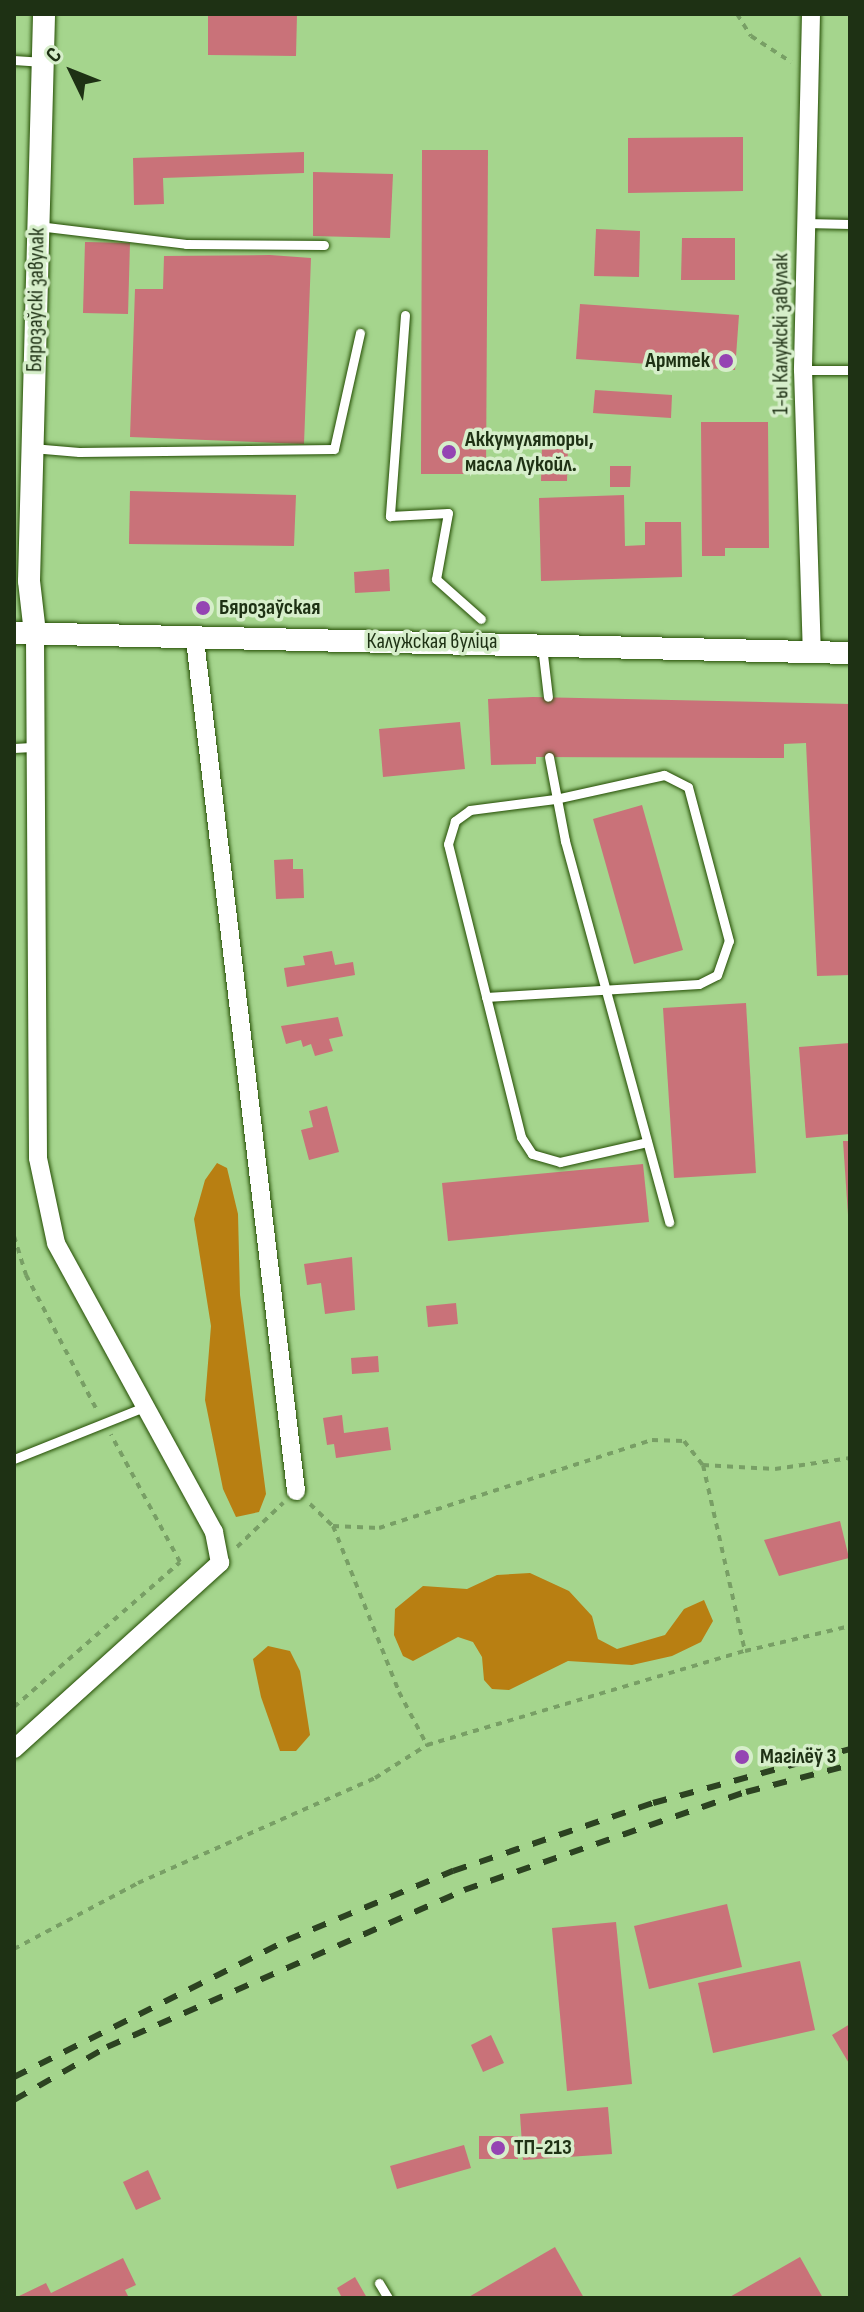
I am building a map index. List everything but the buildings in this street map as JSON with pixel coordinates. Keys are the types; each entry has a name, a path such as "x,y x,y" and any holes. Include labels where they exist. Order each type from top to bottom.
{"street":[{"name":"Бярозаўскі завулак","path":"25,633 29,581 44,14"},
{"name":"1-ы Калужскі завулак","path":"811,14 803,370 812,653"},
{"name":"Калужская вуліца","path":"25,633 195,640 541,643 850,653"},
{"path":"14,1749 220,1563 214,1532 56,1243 38,1158 36,747 25,633"},
{"path":"195,640 296,1491"}],"lane":[{"path":"14,60 43,62"},
{"path":"805,223 850,224"},
{"path":"38,226 186,244 324,245"},
{"path":"405,315 390,516 448,513 436,579 481,619"},
{"path":"32,448 79,452 334,449 360,333"},
{"path":"803,370 850,370"},
{"path":"541,643 548,697"},
{"path":"14,748 36,747"},
{"path":"549,757 555,799 669,1222"},
{"path":"486,997 699,984 717,975 729,941 688,787 664,775 555,799 470,810 455,821 448,844 486,997 521,1137 532,1154 560,1162 647,1142"},
{"path":"14,1459 144,1407"},
{"path":"379,2283 388,2298"}],"path":[{"path":"737,14 751,36 809,74"},
{"path":"14,1236 26,1275 180,1562 14,1707"},
{"path":"333,1526 379,1528 652,1440 684,1441 703,1465 745,1651"},
{"path":"703,1465 775,1469 850,1458"},
{"path":"220,1563 296,1491 333,1526 399,1692 427,1745"},
{"path":"14,1949 138,1883 375,1778 421,1754 427,1745 745,1651 850,1626"}],"shaded area":[{"path":"217,1163 227,1168 238,1214 240,1295 266,1494 259,1512 236,1517 223,1489 205,1400 211,1326 194,1219 205,1180"},
{"path":"530,1573 569,1591 592,1616 598,1639 617,1649 665,1635 684,1609 704,1600 713,1621 701,1642 672,1656 632,1665 568,1661 509,1690 492,1689 484,1680 482,1657 473,1642 458,1637 413,1661 403,1656 394,1635 395,1609 423,1586 467,1589 497,1575"},
{"path":"268,1646 290,1651 300,1671 310,1735 296,1751 280,1751 261,1697 253,1659"}],"railway":[{"path":"14,2077 287,1940 453,1871 653,1803 850,1749"},
{"path":"14,2100 107,2047 464,1890 746,1792 850,1765"}],"place":[{"name":"Армтек","path":"726,361"},
{"name":"Аккумуляторы, масла Лукойл.","path":"449,452"},
{"name":"Бярозаўская","path":"203,608"},
{"name":"Магілёў 3","path":"742,1757"},
{"name":"ТП-213","path":"498,2148"}]}
